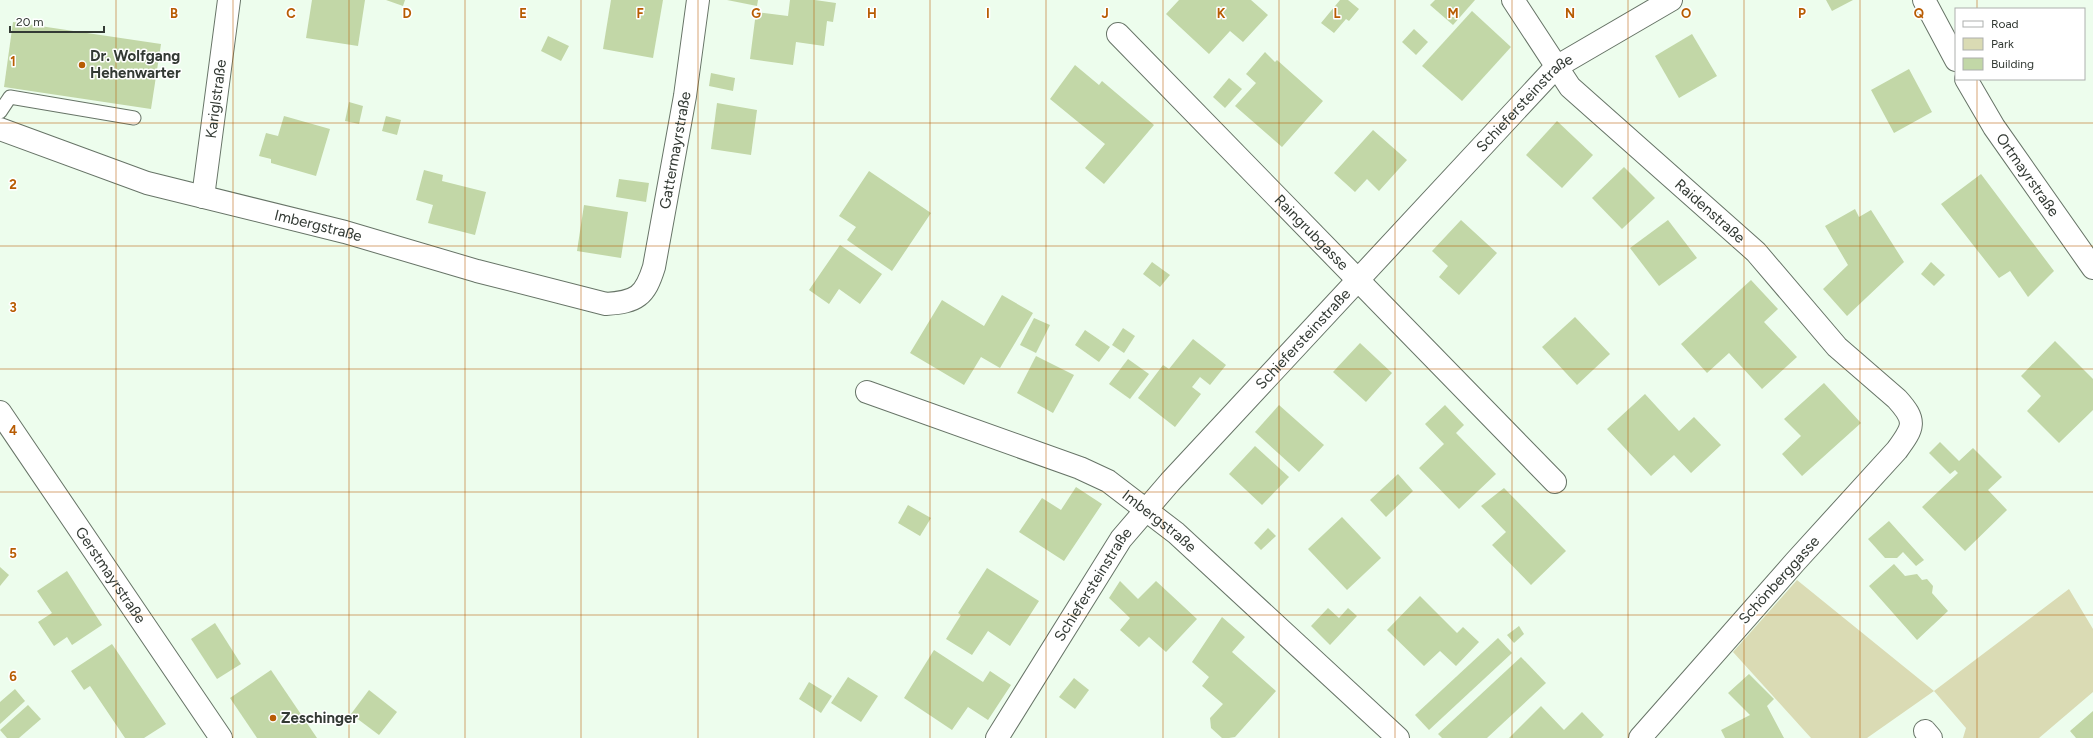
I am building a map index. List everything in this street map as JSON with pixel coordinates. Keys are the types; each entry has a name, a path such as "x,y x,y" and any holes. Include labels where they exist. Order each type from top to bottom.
{"street":[{"name":"Kariglstraße","path":"203,197 230,0"},
{"name":"Gattermayrstraße","path":"639,297 649,283 654,267 685,96 698,0"},
{"name":"Raidenstraße","path":"1513,0 1570,87 1756,252 1837,347 1897,399 1906,408 1911,419"},
{"name":"Schiefersteinstraße","path":"996,738 1121,539 1146,510 1556,66 1671,0"},
{"path":"1924,0 1955,58"},
{"name":"Raingrubgasse","path":"1118,34 1555,482"},
{"name":"Ortmayrstraße","path":"1967,80 1994,127 2093,268"},
{"name":"Imbergstraße","path":"0,129 147,183 345,232 477,271 606,304 624,303 639,297"},
{"name":"Imbergstraße","path":"867,392 1080,468 1108,481 1176,534 1398,738"},
{"name":"Gerstmayrstraße","path":"0,412 221,738"},
{"name":"Schönberggasse","path":"1640,738 1794,562 1897,450 1910,432 1911,419"}],"lane":[{"path":"0,112 10,97 134,118"}],"green space":[{"path":"1797,580 1934,691 1867,738 1811,738 1733,652"},
{"path":"2069,589 2093,629 2093,692 2039,738 1963,738 1966,728 1934,691"}],"building":[{"path":"312,0 365,0 358,46 306,38"},
{"path":"386,0 405,0 403,6"},
{"path":"611,0 663,0 653,58 603,49"},
{"path":"727,0 758,0 757,6"},
{"path":"790,0 815,0 836,3 833,22 827,21 824,46 796,42 793,65 750,59 756,12 788,16"},
{"path":"1179,0 1251,0 1268,15 1243,42 1230,31 1209,54 1166,14"},
{"path":"1340,0 1348,0 1359,9 1349,21 1346,19 1334,33 1321,23"},
{"path":"1435,0 1475,0 1453,25 1430,5"},
{"path":"1826,0 1853,0 1832,11"},
{"path":"1472,11 1511,47 1462,101 1422,66"},
{"name":"Dr. Wolfgang Hehenwarter","path":"13,22 161,44 151,109 4,87"},
{"path":"1414,29 1428,42 1416,55 1402,42"},
{"path":"1692,34 1717,76 1679,98 1655,56"},
{"path":"548,36 569,46 561,61 541,51"},
{"path":"1265,52 1275,62 1277,60 1323,101 1282,147 1235,106 1256,83 1246,74"},
{"path":"1075,65 1099,85 1102,81 1154,125 1104,184 1085,168 1105,144 1050,99"},
{"path":"1909,69 1932,112 1894,133 1871,90"},
{"path":"711,73 735,78 733,91 709,86"},
{"path":"1229,78 1242,89 1225,108 1213,97"},
{"path":"349,102 363,106 359,124 345,121"},
{"path":"717,103 757,110 751,155 711,149"},
{"path":"284,116 330,129 316,176 271,163 271,159 259,156 266,133 278,136"},
{"path":"386,116 401,120 397,135 382,131"},
{"path":"1557,121 1593,155 1562,188 1526,155"},
{"path":"1373,130 1407,160 1379,191 1367,179 1355,192 1334,173"},
{"path":"1624,167 1655,198 1622,229 1592,198"},
{"path":"424,170 443,175 442,181 486,192 475,235 428,223 433,205 416,200"},
{"path":"869,171 931,213 892,271 847,240 856,227 839,216"},
{"path":"1981,174 2054,271 2028,297 2010,271 1999,278 1941,204"},
{"path":"619,179 649,183 646,202 616,197"},
{"path":"584,205 628,212 621,258 577,251"},
{"path":"1855,209 1859,217 1871,210 1904,262 1847,316 1823,289 1848,265 1825,226"},
{"path":"1461,220 1497,253 1459,295 1439,277 1448,266 1432,251"},
{"path":"1668,220 1697,258 1659,286 1630,248"},
{"path":"840,245 882,274 860,304 839,289 829,304 809,290"},
{"path":"1152,262 1170,275 1160,287 1143,274"},
{"path":"1931,262 1945,275 1934,286 1921,274"},
{"path":"1751,280 1778,309 1764,322 1797,357 1762,389 1729,353 1707,373 1681,344"},
{"path":"1002,295 1033,313 1000,368 981,357 964,385 910,353 942,300 984,326"},
{"path":"1575,317 1610,354 1577,385 1542,347"},
{"path":"1034,318 1050,325 1036,353 1020,345"},
{"path":"1123,328 1135,336 1124,353 1112,345"},
{"path":"1085,330 1110,347 1099,362 1075,345"},
{"path":"1193,339 1226,365 1210,385 1200,377 1192,387 1201,394 1175,427 1138,398 1163,365 1169,369"},
{"path":"2055,341 2093,379 2093,410 2059,443 2027,411 2041,396 2021,376"},
{"path":"1360,343 1392,373 1366,402 1333,372"},
{"path":"1036,356 1074,375 1053,413 1017,393"},
{"path":"1128,359 1149,374 1130,399 1109,384"},
{"path":"1824,383 1861,423 1802,476 1782,454 1801,436 1784,419"},
{"path":"1645,394 1679,431 1694,417 1721,445 1691,473 1674,455 1651,476 1607,429"},
{"path":"1279,405 1324,445 1299,472 1255,432"},
{"path":"1445,405 1464,425 1456,433 1496,474 1459,509 1419,468 1444,444 1425,424"},
{"path":"1940,442 1959,461 1973,448 2002,477 1988,490 2007,510 1965,551 1922,507 1958,473 1955,470 1950,474 1929,453"},
{"path":"1255,446 1289,477 1262,505 1229,474"},
{"path":"1398,474 1413,491 1386,517 1370,500"},
{"path":"1076,487 1102,504 1064,561 1019,532 1042,498 1061,510"},
{"path":"1504,488 1566,551 1531,585 1492,545 1506,532 1481,506"},
{"path":"908,505 931,518 920,536 898,523"},
{"path":"1342,517 1381,558 1347,590 1308,549"},
{"path":"1889,521 1924,560 1916,566 1903,552 1897,558 1885,558 1868,539"},
{"path":"1268,528 1276,536 1261,550 1254,543"},
{"path":"1894,564 1905,576 1917,574 1922,580 1927,579 1933,586 1932,593 1948,611 1917,640 1869,586"},
{"path":"0,567 9,575 0,586"},
{"path":"987,568 1039,601 1010,646 988,631 972,655 946,639 961,615 958,613"},
{"path":"67,571 102,625 72,645 67,637 54,646 38,622 52,613 37,591"},
{"path":"1120,581 1138,599 1156,581 1197,619 1166,652 1149,637 1139,647 1120,630 1130,618 1109,598"},
{"path":"1420,596 1457,633 1463,627 1479,642 1456,666 1440,651 1424,666 1387,630"},
{"path":"1328,608 1339,618 1348,608 1357,616 1330,645 1311,626"},
{"path":"1222,617 1245,637 1232,652 1276,691 1235,737 1229,738 1222,738 1211,728 1210,718 1223,704 1202,686 1209,677 1192,662"},
{"path":"215,623 241,664 217,679 191,639"},
{"path":"1519,626 1524,634 1514,643 1507,635"},
{"path":"1498,638 1512,653 1429,730 1415,715"},
{"path":"112,644 166,724 144,738 125,738 90,686 84,690 71,671"},
{"path":"934,650 983,682 990,671 1011,685 988,720 968,707 952,730 904,698"},
{"path":"1521,657 1546,683 1487,738 1442,738 1438,734"},
{"name":"Zeschinger","path":"271,670 317,738 257,738 230,698"},
{"path":"1749,674 1774,699 1767,706 1784,738 1725,738 1721,730 1750,715 1728,693"},
{"path":"848,677 878,696 861,722 831,703"},
{"path":"1074,678 1089,690 1075,709 1059,697"},
{"path":"809,682 832,696 821,713 799,699"},
{"path":"15,689 25,701 0,724 0,702"},
{"path":"369,690 397,712 379,735 351,714"},
{"path":"28,705 41,719 19,738 7,738 0,730"},
{"path":"1541,706 1564,730 1582,712 1604,735 1601,738 1509,738"},
{"path":"2093,711 2093,738 2076,738 2070,731"}],"place":[{"name":"Dr. Wolfgang Hehenwarter","path":"82,65"},
{"name":"Zeschinger","path":"273,718"}]}
